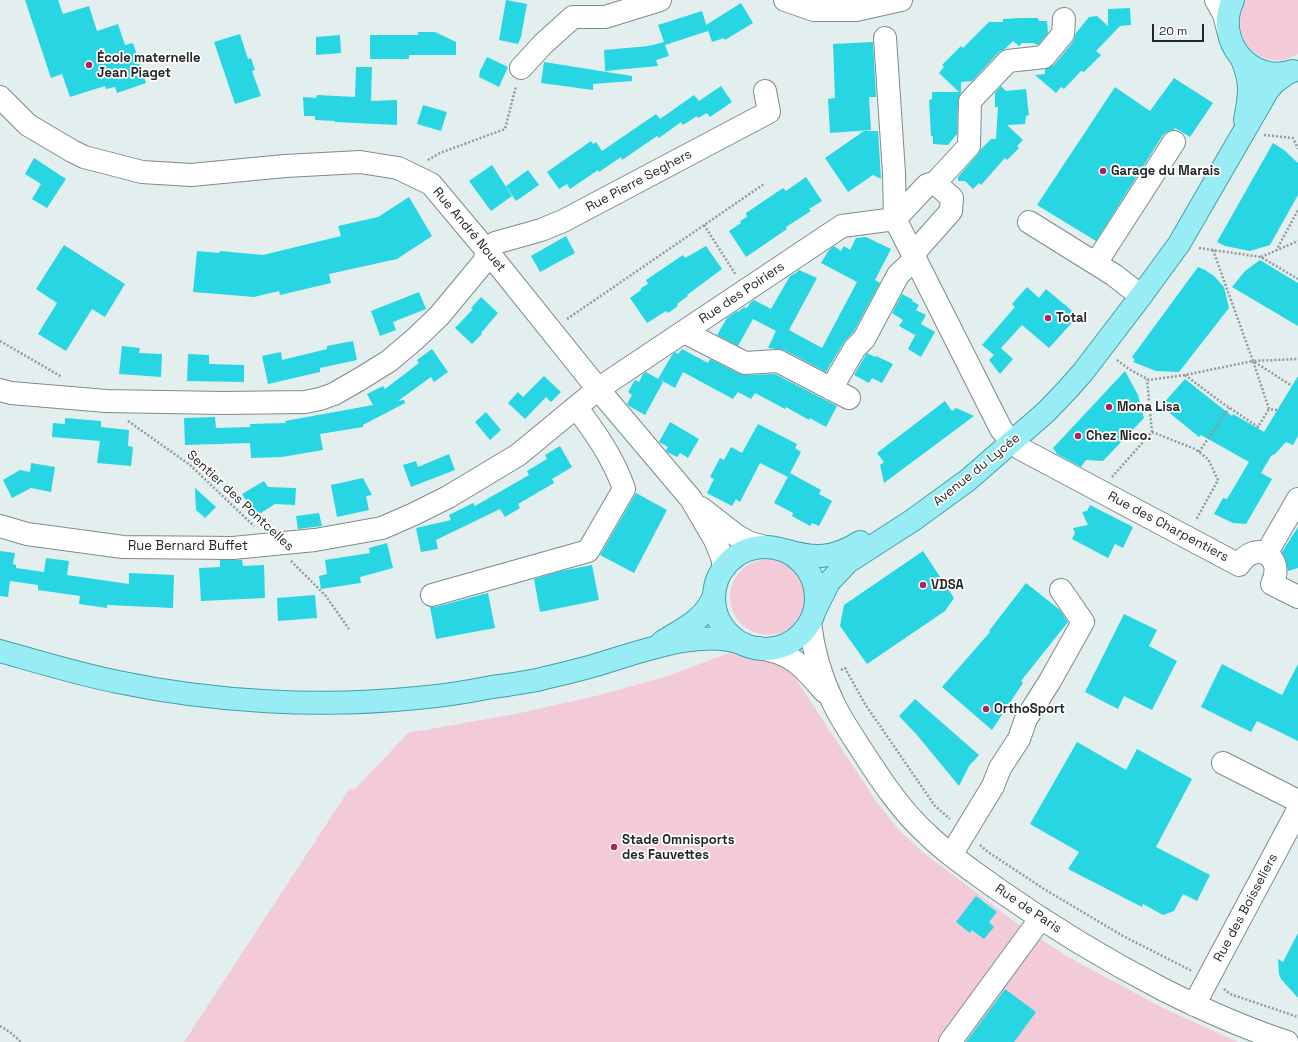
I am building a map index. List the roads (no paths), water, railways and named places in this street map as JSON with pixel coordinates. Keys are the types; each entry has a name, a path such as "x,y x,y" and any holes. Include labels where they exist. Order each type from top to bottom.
{"main road":[{"path":"1233,0 1230,7 1228,30 1232,45 1241,57 1249,65 1260,71 1273,74 1295,71"},
{"name":"Avenue du Lycée","path":"1234,149 1243,127 1249,90 1249,80 1241,57"},
{"name":"Avenue du Lycée","path":"812,617 829,582 848,562 940,501 968,480 1009,439 1127,313 1179,244 1268,90 1275,82 1295,71"},
{"name":"Avenue du Lycée","path":"775,549 800,555 817,557 834,555 850,548 894,520 1009,439"},
{"path":"0,651 57,668 118,682 167,691 226,698 330,703 417,698 512,684 581,669 653,648 698,639 722,638 735,640 752,646 774,648 788,643 800,635 812,617 816,596 814,581 807,568 797,558 775,549 749,549 735,557 724,568 717,581 710,606 704,614 653,648"},
{"path":"714,596 716,611 722,624 731,636 752,646"}],"street":[{"path":"521,68 573,9 605,17 660,0"},
{"path":"785,0 814,10 856,10 901,0"},
{"path":"1216,0 1224,14 1228,30"},
{"path":"895,219 927,185 935,183 969,146 970,101 1008,61 1044,57 1063,34 1064,19"},
{"path":"885,38 894,173 895,219 1001,429 1009,439"},
{"name":"Rue Pierre Seghers","path":"488,252 494,243 541,230 563,221 769,112 765,91"},
{"name":"Rue André Nouet","path":"0,97 28,125 72,151 84,157 142,172 190,175 285,166 360,162 398,168 431,184 488,252 598,389 691,499 715,540 722,557 724,568"},
{"path":"1096,264 1174,142"},
{"path":"684,332 745,363 778,361 840,394 855,348 864,338 898,275 951,211 952,198 935,183"},
{"name":"Rue des Poiriers","path":"598,389 842,226 895,219"},
{"path":"1029,222 1114,275 1141,296"},
{"path":"0,390 10,393 106,401 230,403 304,402 320,399 334,394 354,383 389,361 415,339 439,316 483,263 488,252"},
{"name":"Rue Bernard Buffet","path":"0,526 27,534 123,547 233,548 315,540 382,528 448,497 518,455 598,389"},
{"path":"432,595 588,551 624,489 618,472 590,427 568,414"},
{"name":"Rue des Charpentiers","path":"1009,439 1021,449 1239,565 1243,558 1250,553 1258,552 1266,554"},
{"name":"Rue André Nouet","path":"691,499 737,536 750,543 775,549"},
{"path":"1298,499 1266,554 1273,559 1277,567 1276,576 1272,584 1298,597"},
{"path":"951,855 993,786 1000,768 1019,739 1026,719 1050,681 1083,622 1061,590"},
{"name":"Rue de Paris","path":"812,617 816,652 832,700 850,732 890,792 917,825 951,855 1041,918 1135,975 1194,1005 1258,1033 1287,1042"},
{"name":"Rue de Paris","path":"752,646 787,655 807,671 832,700"},
{"path":"1223,763 1298,801"},
{"name":"Rue des Boisseliers","path":"1194,1005 1298,810"},
{"path":"950,1042 1041,918"}],"place":[{"name":"École maternelle Jean Piaget","path":"89,65"},
{"name":"Garage du Marais","path":"1103,171"},
{"name":"Total","path":"1048,318"},
{"name":"Mona Lisa","path":"1109,407"},
{"name":"Chez Nico.","path":"1078,436"},
{"name":"VDSA","path":"923,585"},
{"name":"OrthoSport","path":"986,709"},
{"name":"Stade Omnisports des Fauvettes","path":"614,847"}]}
